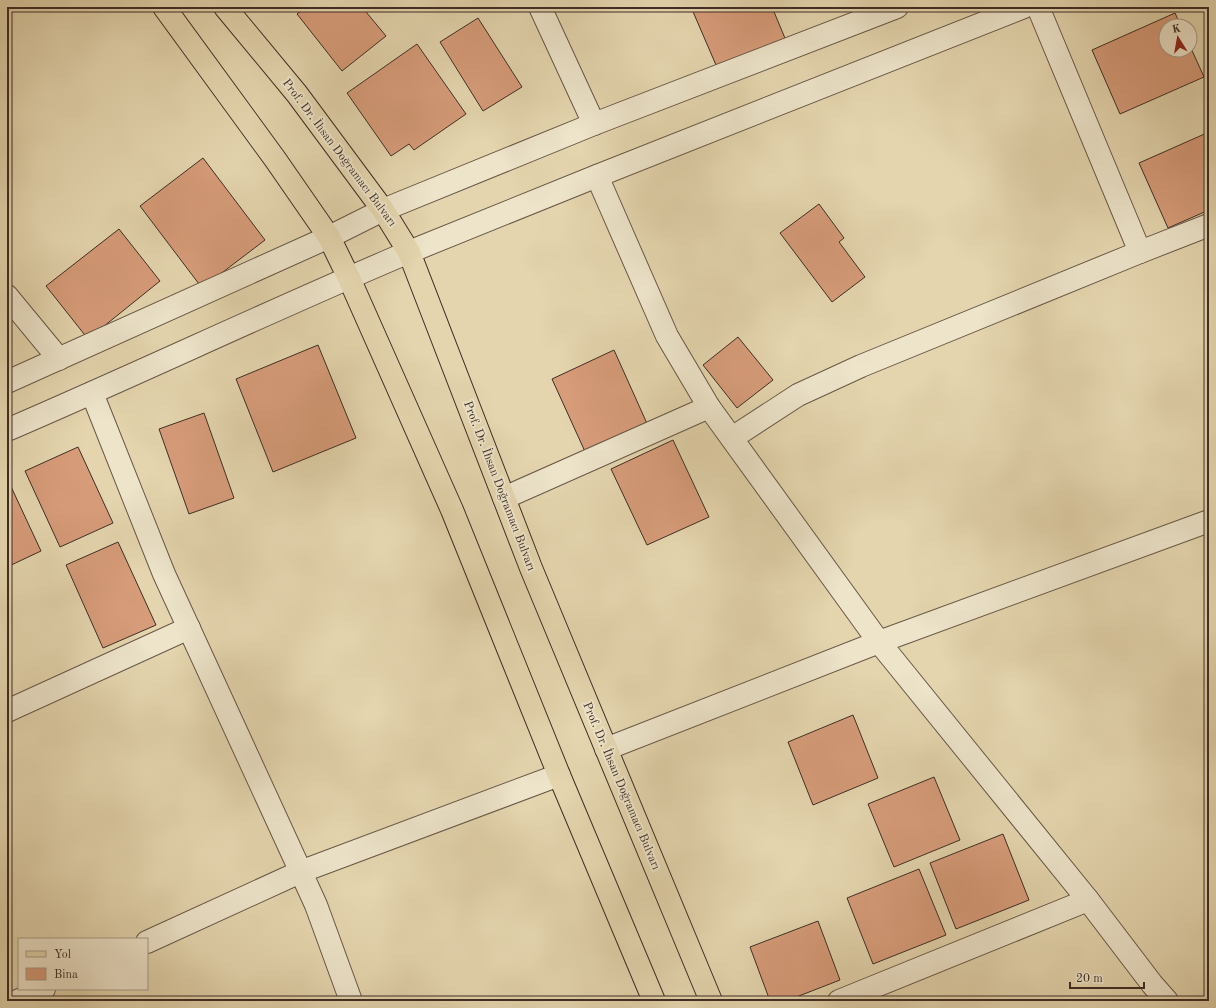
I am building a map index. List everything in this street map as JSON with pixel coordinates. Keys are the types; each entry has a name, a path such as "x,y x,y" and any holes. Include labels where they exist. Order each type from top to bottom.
{"main road":[{"path":"164,7 329,237 349,278 452,510 559,775 654,1001"},
{"name":"Prof. Dr. İhsan Doğramacı Bulvarı","path":"225,7 297,94 383,210 409,252 531,568 711,1001"}],"street":[{"path":"540,7 594,124"},
{"path":"7,382 329,237 383,210 594,124 897,7"},
{"path":"7,430 409,252 1024,7"},
{"path":"1038,7 1140,252"},
{"path":"597,176 632,261 667,336 709,407 879,642 1088,900 1152,984 1167,1001"},
{"path":"732,438 798,395 861,366 1209,225"},
{"path":"7,296 59,359"},
{"path":"92,393 164,574 316,905 351,1001"},
{"path":"504,498 709,407"},
{"path":"606,749 879,642 1209,521"},
{"path":"7,711 189,628"},
{"path":"148,942 300,872 559,775"},
{"path":"839,1001 1088,900"},
{"path":"17,1001 42,990"}],"building":[{"path":"306,7 362,7 386,36 342,71 297,14"},
{"path":"691,7 772,7 787,43 719,72"},
{"path":"1175,13 1177,18 1164,18"},
{"path":"478,18 522,87 483,111 440,42"},
{"path":"1158,21 1158,58 1195,58 1204,77 1120,114 1092,50"},
{"path":"417,44 466,114 414,150 409,144 391,156 347,93"},
{"path":"1209,132 1209,210 1168,228 1139,163"},
{"path":"203,158 265,240 202,288 140,206"},
{"path":"819,204 844,238 839,242 865,277 832,302 780,233"},
{"path":"119,229 160,281 88,339 46,286"},
{"path":"738,337 773,380 737,408 703,365"},
{"path":"318,345 356,438 273,472 236,379"},
{"path":"614,350 649,428 587,456 552,379"},
{"path":"204,413 234,498 189,514 159,429"},
{"path":"673,440 709,517 647,545 611,469"},
{"path":"78,447 113,523 60,547 25,471"},
{"path":"7,478 41,551 7,567"},
{"path":"118,542 156,625 103,648 66,565"},
{"path":"853,715 878,778 813,805 788,742"},
{"path":"934,777 960,840 894,867 868,804"},
{"path":"1003,834 1029,900 956,929 930,863"},
{"path":"919,869 946,935 873,964 847,898"},
{"path":"818,921 840,980 786,1001 770,1001 750,947"}]}
